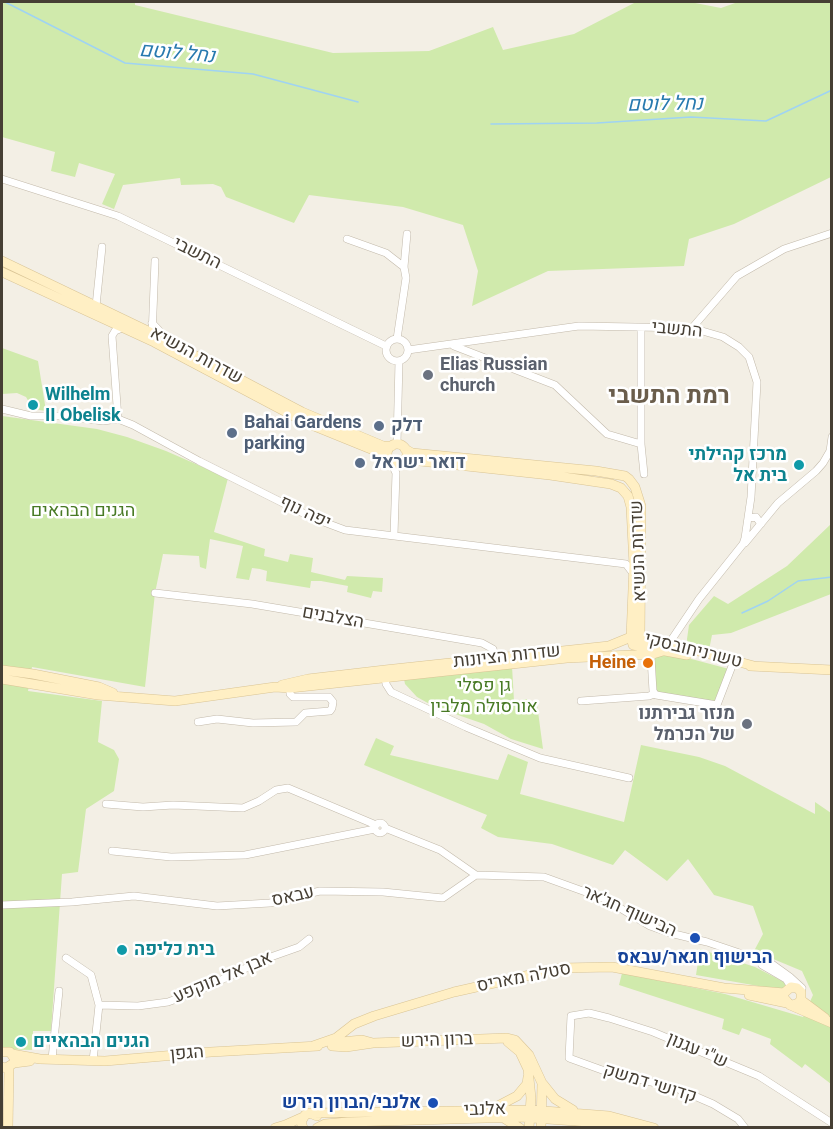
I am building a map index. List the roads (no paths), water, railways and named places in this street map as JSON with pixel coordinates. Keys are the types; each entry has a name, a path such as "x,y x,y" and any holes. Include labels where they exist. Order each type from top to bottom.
{"street":[{"name":"התשבי","path":"2,179 118,216 386,346"},
{"path":"692,328 737,276 784,249 831,233"},
{"path":"397,339 406,279 404,267 407,234"},
{"path":"347,239 386,253 404,267"},
{"path":"96,306 102,247"},
{"name":"שדרות הנשיא","path":"2,261 153,333 302,412 383,446 398,446 412,453 550,465 625,476 635,487 641,506 640,619 635,639"},
{"path":"153,333 155,261"},
{"name":"שדרות הנשיא","path":"2,272 122,328 153,333 307,423 381,453 396,462 411,460 527,472 617,485 630,501 630,561 633,573 635,639"},
{"name":"התשבי","path":"408,350 579,326 692,328 723,338 739,347 749,357 756,372 757,382 748,521 743,544 677,630 668,647"},
{"path":"641,327 640,444 644,474"},
{"path":"118,420 112,336 115,331 122,328"},
{"path":"397,339 406,343 408,350 404,358 399,361 388,357 386,346 390,341 397,339"},
{"path":"452,345 555,385 607,434 640,444"},
{"path":"396,462 407,456 398,446 399,361"},
{"name":"יפה נוף","path":"2,409 31,416 118,420 133,425 199,461 329,525 354,532 630,561"},
{"path":"743,544 786,495 811,476 823,463 830,451 831,437"},
{"path":"394,535 396,462 387,453 398,446"},
{"path":"756,517 758,527 751,528 748,521 756,517"},
{"name":"הצלבנים","path":"155,593 252,604 482,643 493,649 497,662"},
{"path":"640,619 648,632 657,640"},
{"path":"677,630 677,639 683,648"},
{"path":"612,655 635,639 668,647"},
{"name":"טשרניחובסקי","path":"635,639 657,640 668,647 732,663 830,669"},
{"name":"שדרות הציונות","path":"275,687 290,688 497,662 609,646 635,639"},
{"name":"טשרניחובסקי","path":"612,655 648,654 668,647 683,648 732,663"},
{"path":"648,654 651,658 654,694"},
{"name":"שדרות הציונות","path":"497,662 612,655"},
{"path":"581,701 654,694 717,705 732,663"},
{"name":"שדרות הציונות","path":"2,670 99,687 120,696"},
{"path":"386,675 395,695 540,758 629,778"},
{"name":"שדרות הציונות","path":"2,679 98,695 175,701 275,687 308,679 386,675"},
{"path":"198,722 218,719 253,723 296,722 305,713 330,711 332,708 333,702 329,697 293,697 290,694 290,688"},
{"path":"106,804 143,807 173,805 243,808 276,790 288,788 376,827"},
{"path":"112,851 171,856 245,855 376,827 381,823 385,828 440,850 476,875"},
{"name":"עבאס","path":"2,905 134,896 218,906 270,903 320,891 383,892 443,898 476,875"},
{"name":"הבישוף חג'אר","path":"476,875 544,878 605,899 650,926 772,964 789,975 802,989 802,998"},
{"name":"אבן אל מוקפע","path":"99,1005 138,1006 168,1002 198,991 265,959 299,947 309,939"},
{"name":"הבישוף חג'אר","path":"744,955 784,978 788,990"},
{"path":"66,958 91,975 99,1005 93,1061"},
{"name":"סטלה מאריס","path":"318,1046 340,1036 352,1026 454,992 561,968 612,967 724,988 790,1004 830,1023"},
{"name":"סטלה מאריס","path":"724,988 788,990"},
{"path":"799,989 802,998 797,1004 790,1004 785,1000 788,990 799,989"},
{"path":"52,1059 59,991"},
{"name":"סטלה מאריס","path":"802,998 830,1023"},
{"name":"ש\"י עגנון","path":"568,1037 571,1016 589,1013 653,1032 759,1076 831,1123"},
{"path":"352,1026 354,1035 362,1040"},
{"path":"347,1044 352,1026"},
{"name":"קדושי דמשק","path":"568,1037 569,1058 602,1070 676,1088 713,1104 738,1119 745,1128"},
{"path":"501,1039 520,1052 529,1074 530,1118"},
{"name":"ברון הירש","path":"347,1044 362,1040 373,1043"},
{"name":"ברון הירש","path":"347,1044 515,1040 525,1048 538,1070 542,1083 542,1119"},
{"name":"הגפן","path":"2,1052 7,1051 8,1065 52,1059 93,1061 347,1044"},
{"path":"3,1128 8,1065"},
{"path":"8,1065 8,1128"},
{"path":"491,1114 517,1096 527,1084 529,1074"},
{"path":"542,1083 555,1099 581,1112"},
{"name":"אלנבי","path":"542,1119 581,1112 609,1116 654,1128"},
{"name":"אלנבי","path":"275,1128 308,1113 491,1114 603,1123 626,1128"},
{"name":"אלנבי","path":"313,1113 319,1119 317,1128"},
{"path":"491,1114 510,1121 520,1128"},
{"name":"אלנבי","path":"317,1128 325,1124 336,1123 491,1114"},
{"path":"303,1117 301,1122 303,1128"},
{"path":"555,1128 572,1120"}],"waterway":[{"name":"נחל לוטם","path":"5,2 125,63 253,74 358,102"},
{"name":"נחל לוטם","path":"491,124 597,123 691,117 766,121 832,90"},
{"path":"742,613 768,601 798,581 832,577"}],"place":[{"name":"Elias Russian church","path":"428,375"},
{"name":"Wilhelm II Obelisk","path":"33,405"},
{"name":"דלק","path":"379,426"},
{"name":"Bahai Gardens parking","path":"232,433"},
{"name":"דואר ישראל","path":"360,463"},
{"name":"מרכז קהילתי בית אל","path":"799,465"},
{"name":"Heine","path":"648,663"},
{"name":"מנזר גבירתנו של הכרמל","path":"747,724"},
{"name":"הבישוף חגאר/עבאס","path":"695,938"},
{"name":"בית כליפה","path":"122,950"},
{"name":"הגנים הבהאיים","path":"21,1042"},
{"name":"אלנבי/הברון הירש","path":"433,1103"}],"district":[{"name":"רמת התשבי","path":"669,397"}],"park label":[{"name":"הגנים הבהאים","path":"83,511"},
{"name":"גן פסלי אורסולה מלבין","path":"484,696"}]}
